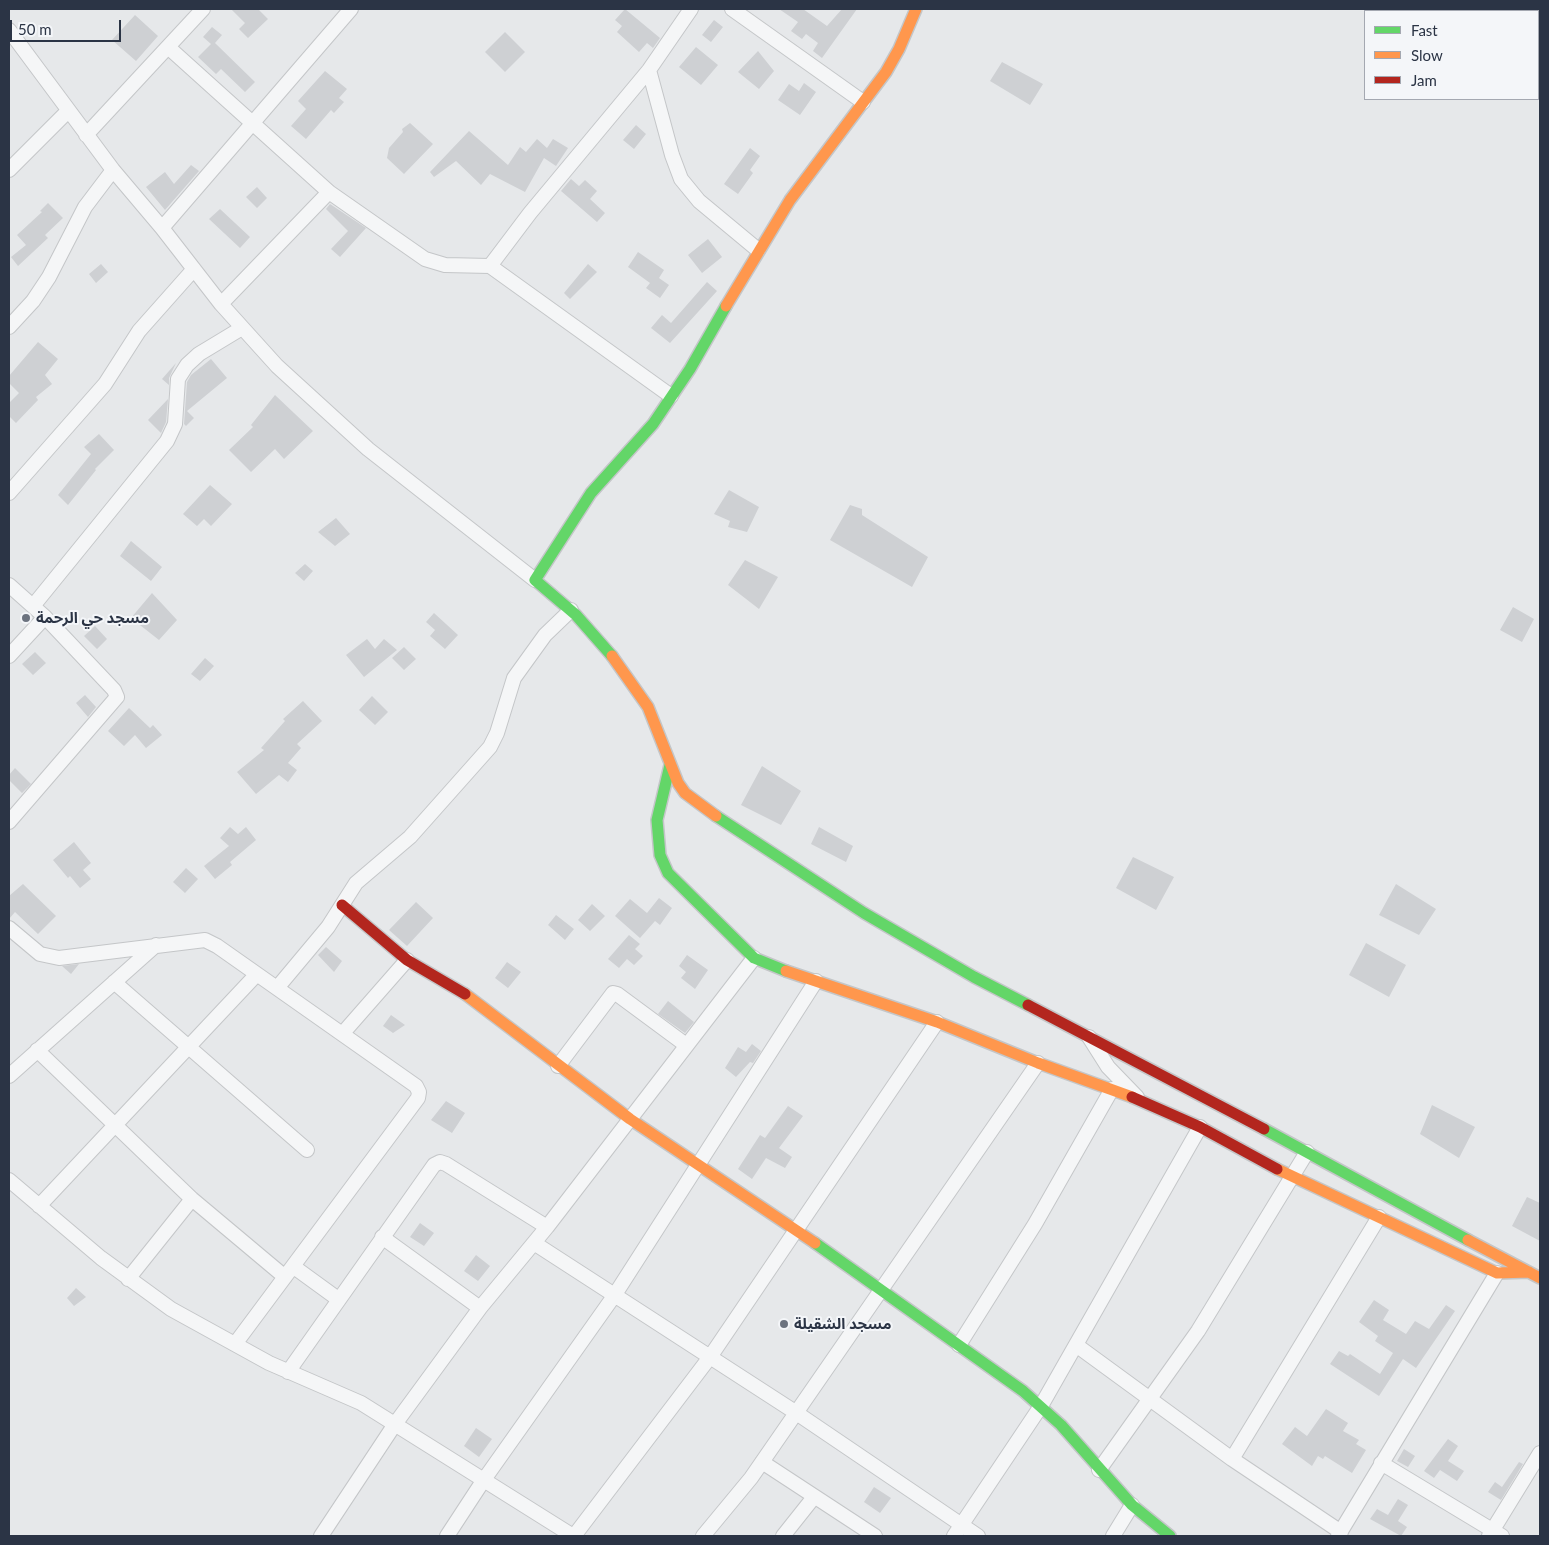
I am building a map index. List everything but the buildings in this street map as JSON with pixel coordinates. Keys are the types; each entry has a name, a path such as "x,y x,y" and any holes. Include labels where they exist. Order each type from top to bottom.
{"street":[{"path":"86,134 203,9"},
{"path":"162,228 351,9"},
{"path":"490,266 536,205 649,70 691,9"},
{"path":"732,9 863,102"},
{"path":"535,580 591,493 653,424 672,396 703,347 758,250 814,166 886,72 898,49 914,9"},
{"path":"9,30 113,170 162,228 220,304 284,373 368,449 571,610 606,647 648,708 670,765 686,794 804,876 974,977 1217,1102 1540,1278"},
{"path":"168,47 329,192 425,259 445,266 490,266 672,396"},
{"path":"649,70 672,155 682,179 699,201 758,250"},
{"path":"9,170 68,111"},
{"path":"9,327 33,301 49,277 85,207 113,170"},
{"path":"220,304 329,192"},
{"path":"9,494 106,384 139,331 194,269"},
{"path":"32,606 167,441 174,424 178,379 187,365 199,354 242,328"},
{"path":"9,585 45,617 114,690 116,697 9,822"},
{"path":"277,988 328,927 356,882 410,837 484,755 498,733 508,694 519,670 545,635 571,610"},
{"path":"9,656 45,617"},
{"path":"670,765 657,820 660,855 668,873 682,889 754,958 938,1022 1038,1063 1139,1099 1200,1127 1291,1176 1497,1273 1529,1272"},
{"path":"342,905 407,960 465,994 558,1066 630,1118 795,1229 959,1345 1041,1406 1132,1506 1170,1536"},
{"path":"9,928 40,954 54,958 205,940 217,946 343,1033 416,1086 419,1092 418,1098 235,1344"},
{"path":"9,1076 156,945"},
{"path":"321,1536 394,1424 480,1308 547,1227 754,958"},
{"path":"343,1033 407,960"},
{"path":"39,1206 257,974"},
{"path":"447,1536 483,1481 614,1296 816,981"},
{"path":"114,982 307,1150"},
{"path":"558,1066 613,993 686,1044"},
{"path":"9,1180 128,1279 171,1309 288,1372 361,1402 483,1481 573,1536 710,1357 795,1229 938,1022"},
{"path":"1089,1037 1108,1067 1139,1099"},
{"path":"37,1050 192,1199 290,1272 338,1299"},
{"path":"704,1536 762,1462 1038,1063"},
{"path":"959,1345 1035,1224 1112,1089"},
{"path":"954,1536 1041,1406 1200,1127"},
{"path":"1099,1470 1150,1400 1215,1304 1307,1152"},
{"path":"288,1372 434,1165 440,1162 547,1227"},
{"path":"128,1279 192,1199"},
{"path":"1232,1458 1379,1217"},
{"path":"382,1237 480,1308"},
{"path":"534,1243 795,1412 978,1536"},
{"path":"1076,1346 1339,1534 1497,1273"},
{"path":"1381,1463 1495,1534 1540,1453"},
{"path":"762,1462 875,1536"},
{"path":"782,1536 814,1497"},
{"path":"1113,1536 1132,1506"}],"traffic: fast":[{"path":"612,656 576,615 535,580 591,493 653,424 690,369 726,306"},
{"path":"670,765 657,820 660,855 668,873 754,958 786,971"},
{"path":"716,816 864,913 974,977 1028,1005"},
{"path":"1264,1129 1468,1240"},
{"path":"815,1243 1023,1391 1061,1425 1132,1505 1170,1536"}],"traffic: slow":[{"path":"726,306 790,200 886,72 899,49 916,9"},
{"path":"612,656 648,707 678,783 685,793 716,816"},
{"path":"786,971 937,1022 1038,1063 1132,1097"},
{"path":"465,994 630,1119 815,1243"},
{"path":"1277,1169 1497,1273 1529,1272"},
{"path":"1468,1240 1540,1278"}],"traffic: jam":[{"path":"342,905 407,960 465,994"},
{"path":"1028,1005 1264,1129"},
{"path":"1132,1097 1200,1127 1277,1169"}],"place":[{"name":"مسجد حي الرحمة","path":"26,618"},
{"name":"مسجد الشقيلة","path":"784,1324"}]}
